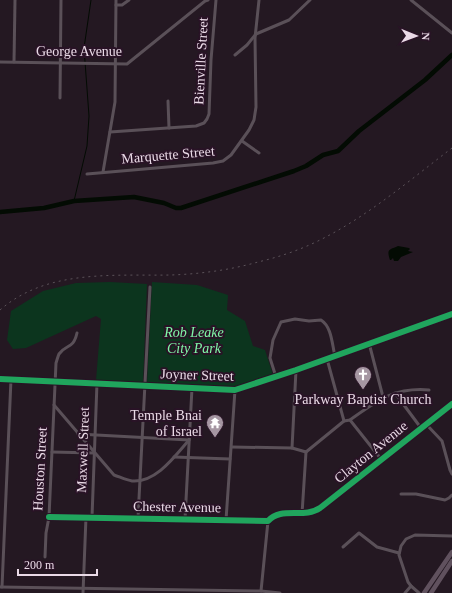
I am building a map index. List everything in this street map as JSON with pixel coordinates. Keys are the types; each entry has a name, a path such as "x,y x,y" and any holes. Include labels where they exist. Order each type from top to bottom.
{"highway":[{"path":"426,593 452,552"},
{"path":"431,593 452,561"}],"street":[{"path":"14,62 15,0"},
{"path":"60,98 61,0"},
{"path":"104,172 115,102 116,0"},
{"path":"116,6 123,5 129,0"},
{"name":"George Avenue","path":"0,62 88,64 128,63 208,0"},
{"name":"Bienville Street","path":"110,132 199,125 206,121 208,116 216,0"},
{"name":"Marquette Street","path":"87,174 220,162 231,155 242,142 251,126 255,114 256,34 259,0"},
{"path":"235,55 247,45 256,34 289,20 310,0"},
{"path":"411,0 452,33"},
{"path":"168,101 168,128"},
{"path":"242,142 259,153"},
{"path":"138,518 150,287"},
{"name":"Joyner Street","path":"0,379 235,390 296,370 452,314"},
{"path":"276,377 270,358 273,340 281,322 295,319 309,321 321,320 326,324 333,343 335,356"},
{"name":"Houston Street","path":"45,557 46,533 49,517 56,363 59,354 76,341 77,333"},
{"path":"369,344 384,398"},
{"path":"327,359 344,421"},
{"path":"292,448 296,370"},
{"path":"11,379 1,587 84,587 178,592 261,591 280,593"},
{"name":"Maxwell Street","path":"92,517 97,383"},
{"path":"185,519 192,388"},
{"path":"226,520 235,390"},
{"path":"302,514 306,452 344,421 350,420 384,398 395,393 429,390"},
{"path":"395,393 421,428"},
{"name":"Clayton Avenue","path":"302,514 317,510 381,458 452,404"},
{"path":"54,406 114,475 132,481 140,480 159,471 189,440"},
{"path":"350,420 381,458"},
{"path":"426,424 442,441 452,474"},
{"path":"78,434 189,440"},
{"path":"232,447 292,448 306,452"},
{"path":"52,452 95,453"},
{"path":"174,457 230,459"},
{"path":"401,494 416,494 445,500 452,495"},
{"name":"Chester Avenue","path":"49,517 268,521 277,514 302,514"},
{"path":"83,593 86,517"},
{"path":"261,591 268,521"},
{"path":"343,547 359,533 377,546 398,553"},
{"path":"419,593 411,586 399,558 398,553 404,541 412,536 422,534 452,536"},
{"path":"405,593 411,586"}],"green space":[{"path":"110,282 147,284 143,383 96,380 101,319 96,316 26,348 13,349 7,340 11,311 43,291 76,283"},
{"name":"Rob Leake City Park","path":"152,282 197,285 228,295 227,310 245,321 253,346 265,350 273,375 244,386 234,388 147,383"}],"shaded area":[{"path":"398,246 409,248 410,249 408,251 413,252 401,257 398,261 394,261 393,258 390,260 388,253 389,251"}],"waterway":[{"path":"74,201 87,146 89,116 84,48 91,0"},
{"path":"0,212 44,208 74,201 134,197 181,208 294,171 306,166 323,155 338,151 359,131 425,80 452,55"}],"railway":[{"path":"0,310 18,297 38,287 59,281 104,276 204,273 247,265 289,253 320,240 355,220 372,209 452,148"}],"cycle path":[{"path":"0,379 235,390 296,370 452,314"},
{"path":"49,517 268,521 279,514 307,513 320,508 452,404"}],"place":[{"name":"Parkway Baptist Church","path":"363,390"},
{"name":"Temple Bnai of Israel","path":"215,438"}]}
